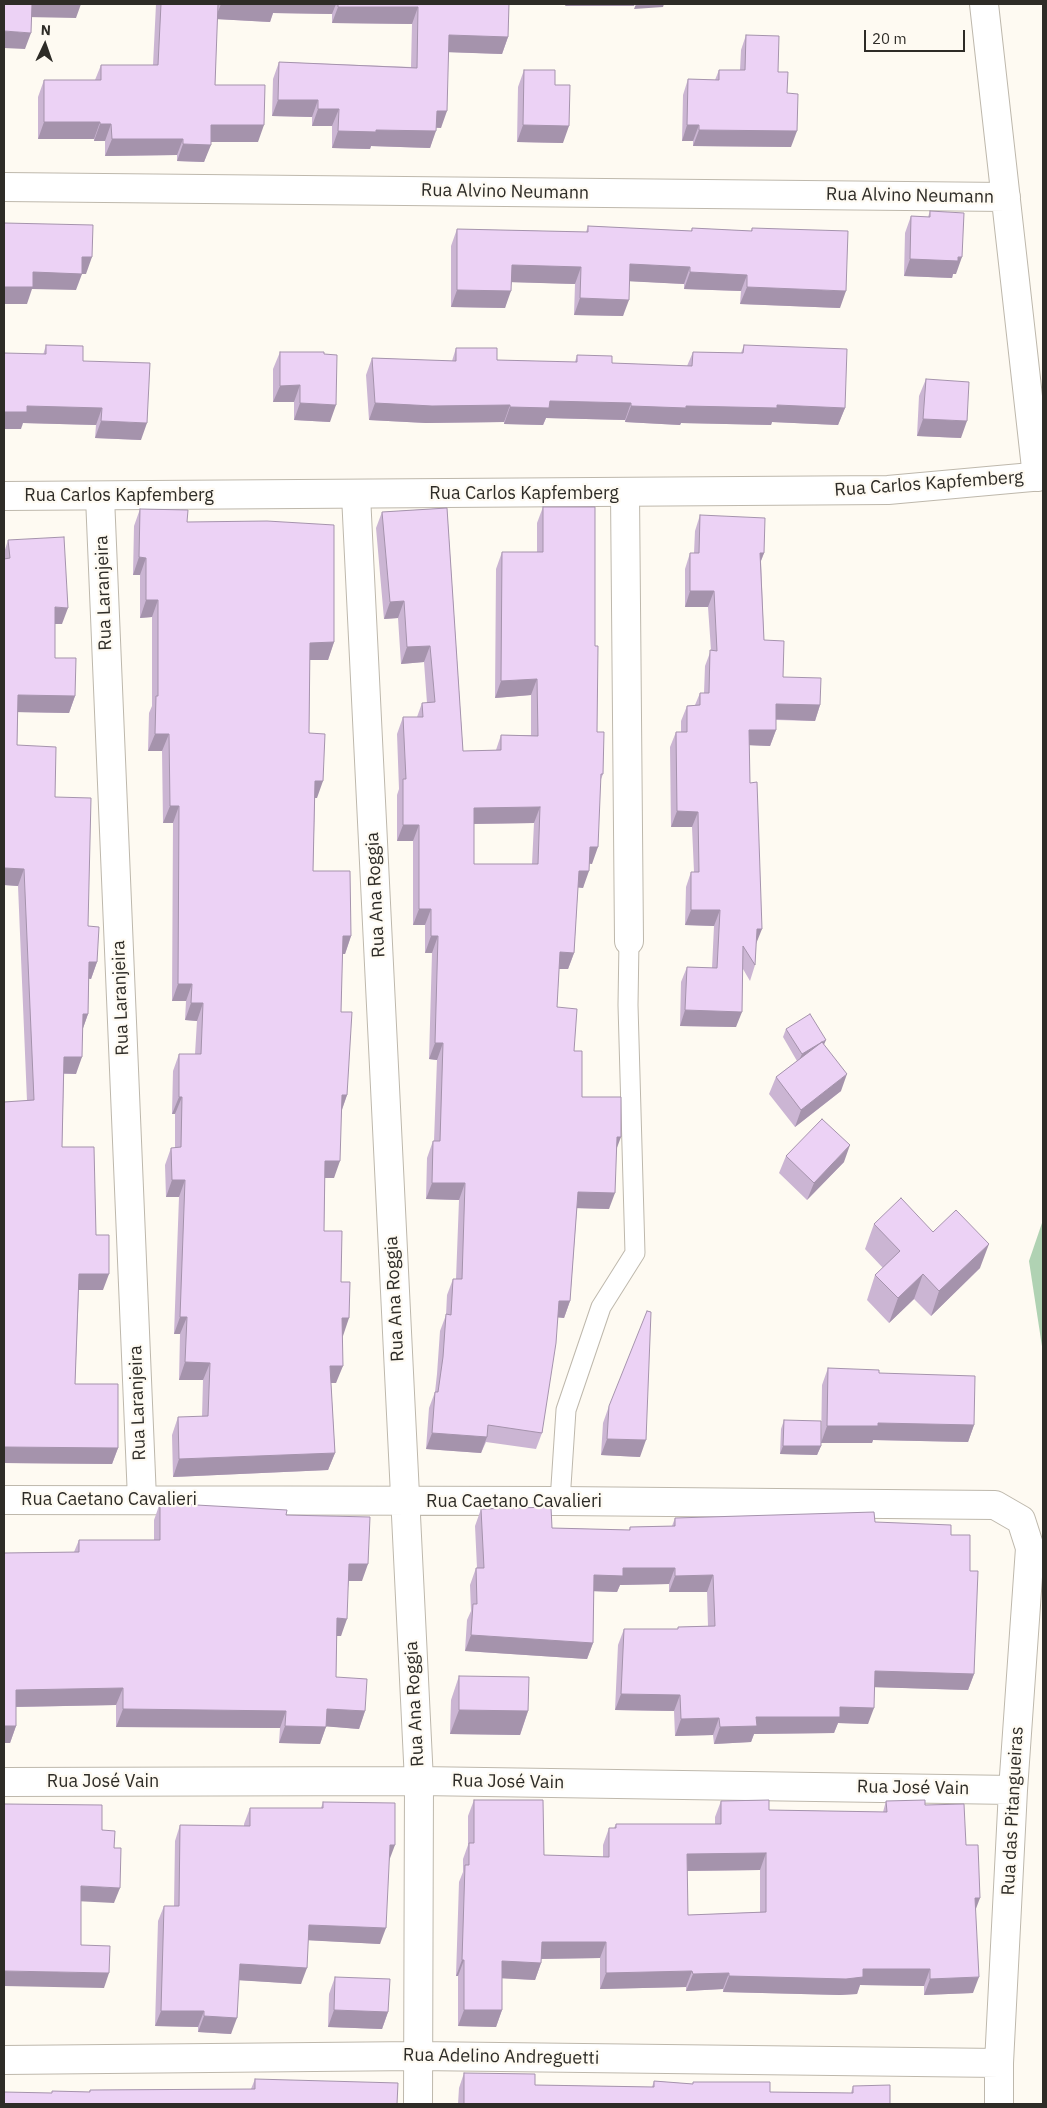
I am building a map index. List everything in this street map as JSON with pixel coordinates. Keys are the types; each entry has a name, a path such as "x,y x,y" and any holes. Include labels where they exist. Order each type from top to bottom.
{"street":[{"path":"984,4 1040,476"},
{"name":"Rua Alvino Neumann","path":"4,187 1006,197"},
{"name":"Rua Carlos Kapfemberg","path":"4,496 100,497 888,490 1040,476"},
{"path":"625,493 628,941"},
{"name":"Rua Ana Roggia","path":"356,495 419,1781 418,2104"},
{"name":"Rua Laranjeira","path":"100,497 142,1500"},
{"name":"Rua Caetano Cavalieri","path":"4,1500 560,1501 995,1505 1021,1520"},
{"name":"Rua das Pitangueiras","path":"999,2104 999,2063 1013,1790 1030,1548 1021,1520"},
{"name":"Rua José Vain","path":"4,1782 419,1781 1013,1790"},
{"name":"Rua Adelino Andreguetti","path":"4,2060 417,2056 999,2063"}],"lane":[{"path":"560,1501 566,1410 601,1307 635,1253 628,941"}],"green space":[{"path":"1043,1220 1043,1353 1029,1261"}],"building":[{"path":"4,4 32,4 31,33 4,31"},
{"path":"161,4 218,4 215,85 265,85 264,125 211,125 211,145 183,144 183,139 112,139 111,124 100,124 100,122 44,122 44,80 101,80 101,65 158,65"},
{"path":"338,4 509,4 508,37 449,35 447,111 437,111 436,131 338,131 339,109 318,109 318,100 278,100 279,62 417,68 418,7 338,7"},
{"path":"746,35 779,36 778,72 788,72 787,93 798,94 797,131 699,130 699,125 687,125 688,79 719,80 719,70 745,70"},
{"path":"524,70 555,70 555,85 570,85 569,126 523,125"},
{"path":"930,211 964,213 962,257 958,257 958,261 910,259 911,216 930,217"},
{"path":"4,223 93,225 92,257 82,257 82,274 33,272 33,287 4,287"},
{"path":"588,226 692,231 692,228 752,231 752,228 848,231 846,291 747,287 747,275 690,272 690,267 630,264 629,300 580,298 581,267 512,265 511,291 457,290 457,229 588,232"},
{"path":"46,345 83,346 83,361 150,363 147,423 101,421 102,408 27,406 27,412 4,412 4,353 46,354"},
{"path":"744,345 847,349 845,408 777,405 777,408 686,406 686,408 631,406 631,403 550,401 549,408 510,407 510,405 432,406 375,403 372,358 456,361 456,348 497,348 497,360 577,362 577,355 612,356 612,363 692,366 693,352 743,353"},
{"path":"280,352 324,352 324,354 337,355 336,405 300,403 300,385 280,386"},
{"path":"926,379 969,382 967,421 923,419"},
{"path":"543,507 595,507 595,646 598,646 597,732 604,732 598,847 590,847 589,871 579,871 574,953 560,952 557,1007 577,1009 574,1051 582,1051 582,1097 621,1097 621,1137 617,1137 615,1193 578,1192 570,1301 559,1301 556,1343 542,1433 488,1425 487,1437 432,1433 435,1392 438,1392 443,1357 446,1314 451,1315 453,1279 462,1279 465,1183 432,1183 433,1141 440,1141 443,1043 435,1043 438,936 431,936 431,909 419,909 419,825 403,825 403,779 406,779 403,717 423,717 422,703 435,702 430,646 407,647 404,601 390,602 382,512 447,508 463,751 501,750 501,735 538,736 537,679 501,681 502,552 543,552","holes":["540,807 538,864 474,864 474,808"]},
{"path":"140,509 188,510 187,522 267,521 334,525 334,642 310,643 309,733 325,734 323,781 315,781 313,871 350,871 351,936 343,936 341,1012 352,1012 347,1095 342,1095 340,1161 325,1161 324,1231 342,1231 341,1282 350,1282 349,1318 342,1318 343,1366 330,1366 335,1453 179,1459 178,1417 208,1416 210,1363 185,1362 187,1317 180,1317 185,1180 172,1180 171,1148 181,1147 182,1097 179,1097 179,1054 201,1054 203,1003 191,1003 192,984 178,984 179,806 170,806 169,734 155,734 156,696 158,696 158,600 146,600 146,558 139,557"},
{"path":"700,515 765,518 764,553 760,553 764,640 784,641 783,677 821,678 820,705 776,704 776,730 749,730 750,783 757,782 762,929 757,929 755,965 743,946 742,1012 685,1010 687,967 717,968 720,910 691,910 691,872 699,872 698,812 677,811 676,732 687,732 687,706 700,705 700,693 709,693 710,650 717,651 714,591 690,591 690,553 699,553"},
{"path":"64,537 68,608 55,607 55,658 76,658 75,696 18,695 17,745 56,747 55,797 91,798 88,926 99,927 97,962 89,962 88,1014 83,1014 82,1057 64,1057 62,1147 94,1147 96,1235 109,1235 109,1274 79,1274 75,1384 118,1384 118,1448 4,1447 4,1102 34,1100 24,869 4,868 4,559 10,558 8,540"},
{"path":"810,1014 826,1040 802,1054 786,1029"},
{"path":"822,1042 847,1074 801,1110 776,1077"},
{"path":"822,1119 850,1145 814,1183 786,1156"},
{"path":"901,1198 933,1232 956,1210 989,1244 939,1291 923,1274 898,1298 875,1275 900,1251 874,1224"},
{"path":"647,1311 651,1312 646,1440 607,1439 609,1406"},
{"path":"828,1368 879,1370 879,1373 975,1376 974,1425 878,1423 878,1426 827,1426"},
{"path":"784,1420 821,1421 821,1446 783,1446"},
{"path":"160,1503 287,1510 286,1515 370,1517 368,1564 349,1564 347,1619 337,1618 336,1677 367,1679 365,1711 327,1709 326,1727 285,1726 286,1711 123,1709 123,1688 16,1690 16,1726 4,1726 4,1553 79,1552 79,1540 160,1540"},
{"path":"551,1507 552,1528 630,1530 630,1527 675,1526 675,1518 874,1512 875,1522 951,1525 951,1535 970,1535 970,1571 978,1571 974,1674 875,1671 874,1708 840,1707 840,1717 756,1717 757,1726 720,1727 719,1718 681,1719 680,1695 621,1694 624,1629 678,1629 678,1627 715,1626 713,1575 675,1576 675,1568 623,1568 623,1576 594,1575 593,1643 471,1635 473,1604 477,1604 476,1568 484,1568 481,1509"},
{"path":"459,1676 529,1677 528,1711 459,1710"},
{"path":"474,1800 543,1800 544,1855 609,1857 609,1828 616,1828 616,1824 721,1824 721,1801 769,1800 769,1810 887,1812 886,1801 925,1800 925,1805 964,1804 966,1845 978,1845 980,1898 975,1898 979,1977 930,1979 930,1969 863,1969 863,1977 846,1979 729,1976 729,1973 693,1974 692,1971 606,1973 606,1942 542,1942 541,1963 502,1961 502,2010 464,2010 464,1960 462,1960 465,1865 469,1865 469,1843 474,1843","holes":["766,1853 766,1912 688,1915 687,1854"]},
{"path":"323,1802 395,1803 395,1845 390,1845 386,1928 309,1925 307,1968 240,1964 237,2018 204,2016 204,2011 161,2011 164,1906 179,1906 180,1825 250,1826 250,1808 323,1808"},
{"path":"4,1804 102,1805 102,1830 115,1831 114,1848 121,1848 120,1888 81,1886 81,1945 110,1946 109,1973 4,1971"},
{"path":"335,1977 390,1979 388,2012 334,2010"},
{"path":"464,2073 535,2074 535,2085 654,2087 654,2081 693,2084 693,2082 770,2082 770,2092 853,2093 853,2086 890,2085 890,2104 464,2104"},
{"path":"255,2079 398,2083 397,2104 4,2104 4,2092 52,2093 52,2091 90,2092 90,2090 255,2089"}]}
